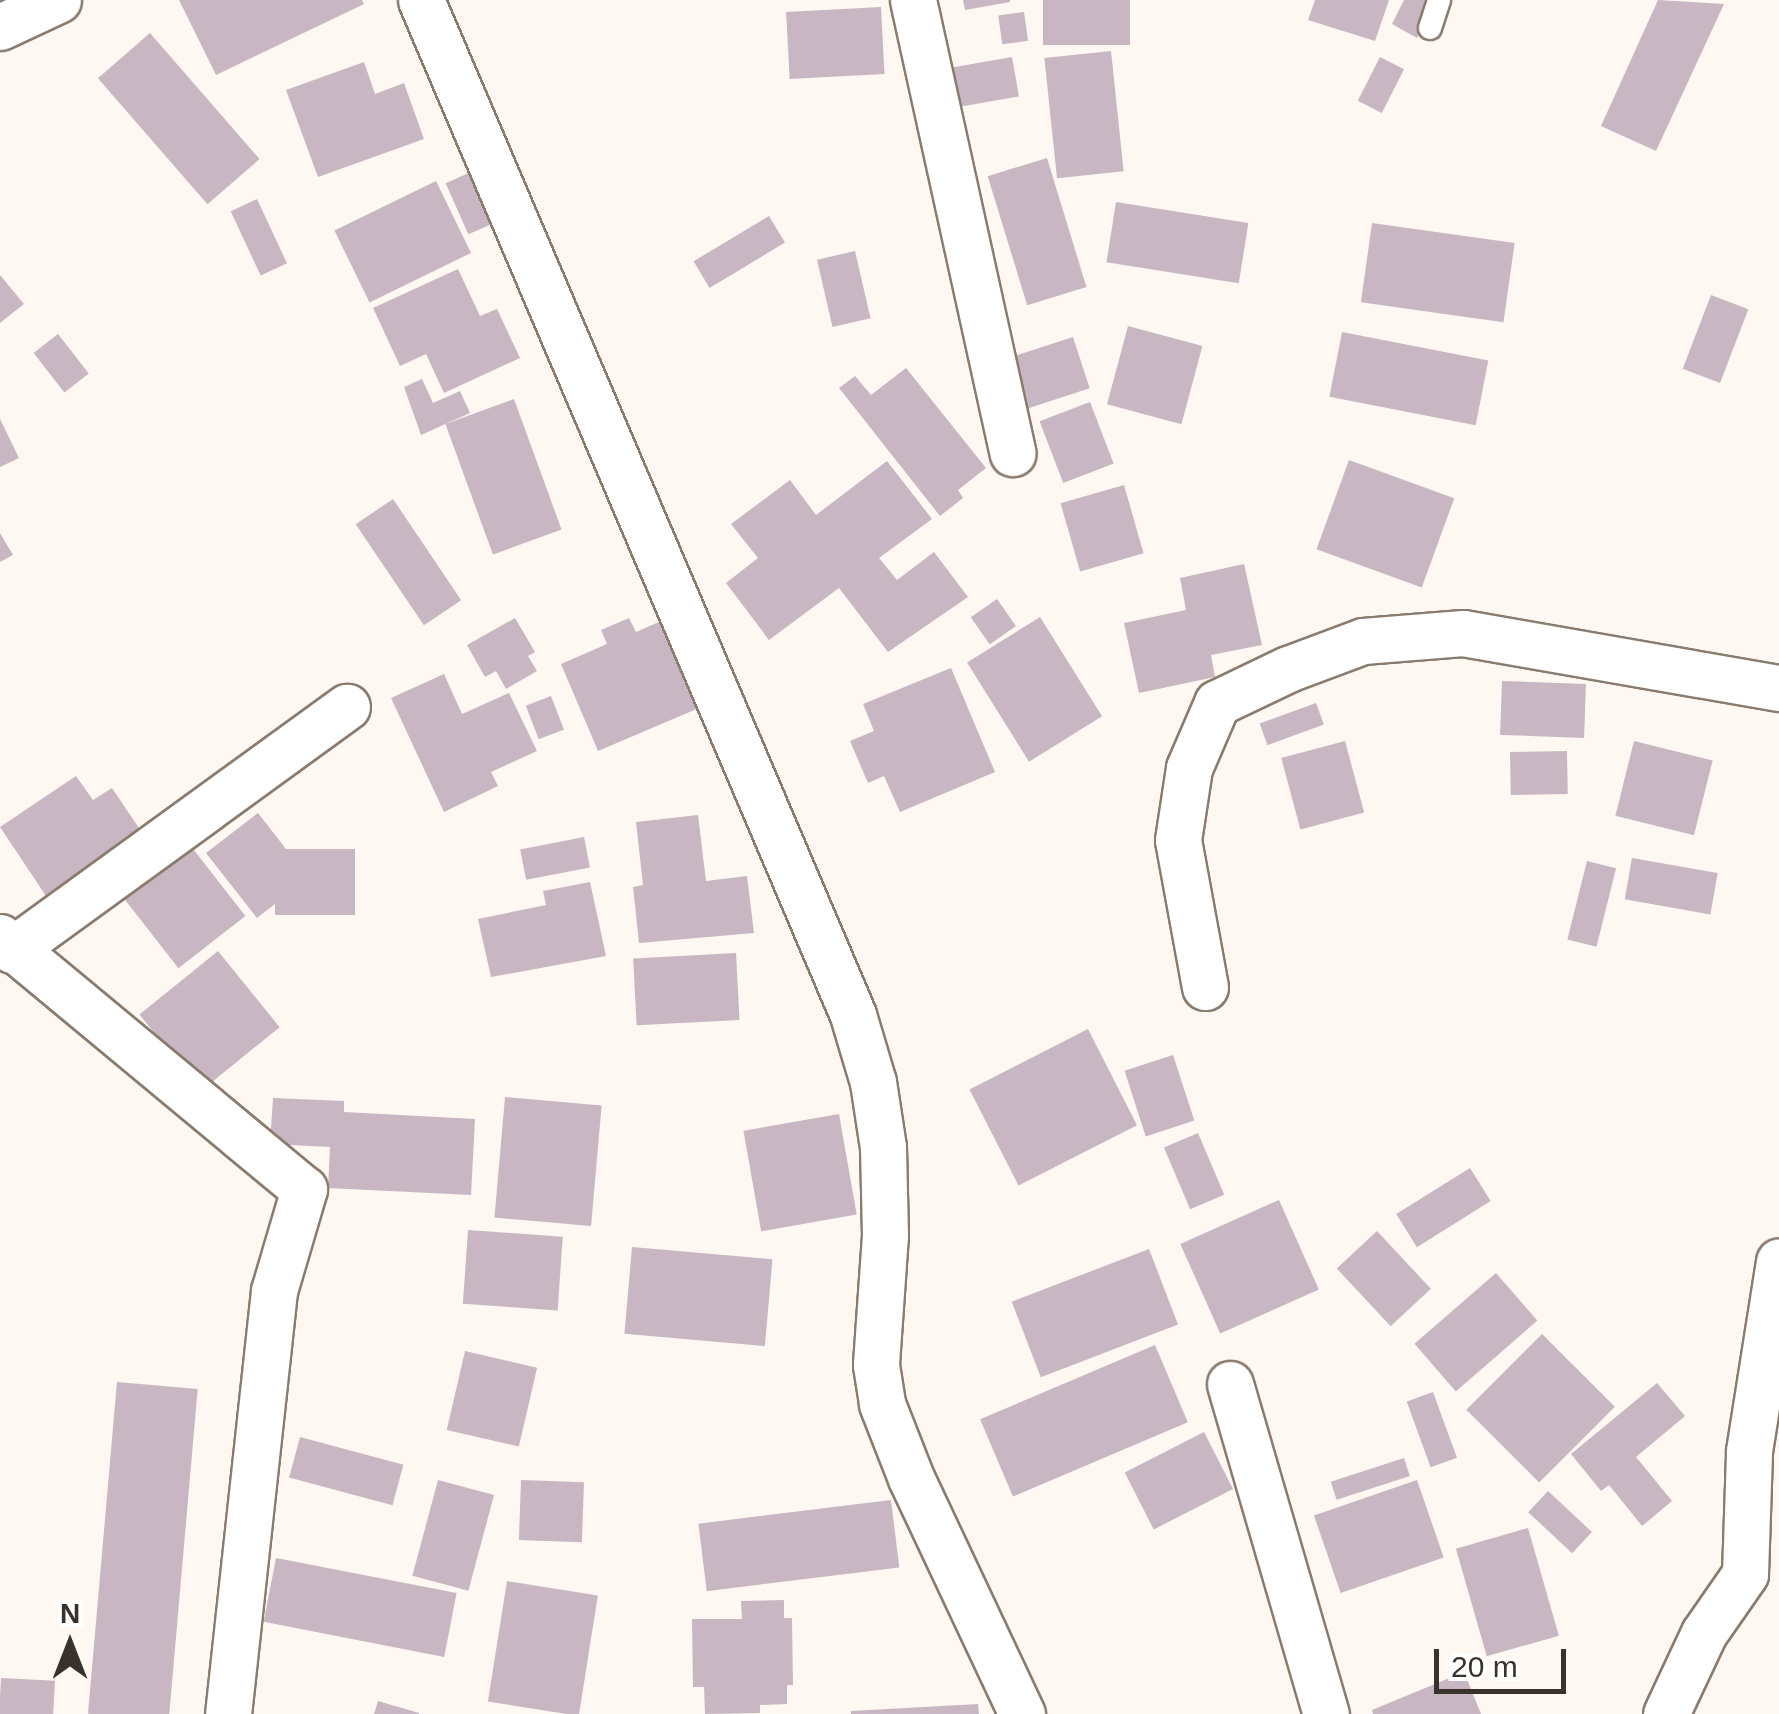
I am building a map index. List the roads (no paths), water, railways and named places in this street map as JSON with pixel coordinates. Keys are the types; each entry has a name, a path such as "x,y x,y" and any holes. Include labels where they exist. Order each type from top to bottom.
{"street":[{"path":"0,28 58,0"},
{"path":"421,0 854,1015 873,1082 883,1147 886,1235 876,1365 882,1404 911,1478 1022,1714"},
{"path":"912,0 1013,454"},
{"path":"1205,987 1178,840 1189,768 1217,703 1288,669 1364,641 1463,633 1779,688"},
{"path":"228,1714 274,1292 304,1189 6,944 347,707"},
{"path":"1666,1714 1704,1632 1762,1578 1749,1451 1779,1261"},
{"path":"1230,1384 1326,1714"}],"lane":[{"path":"1430,28 1439,0"}]}
